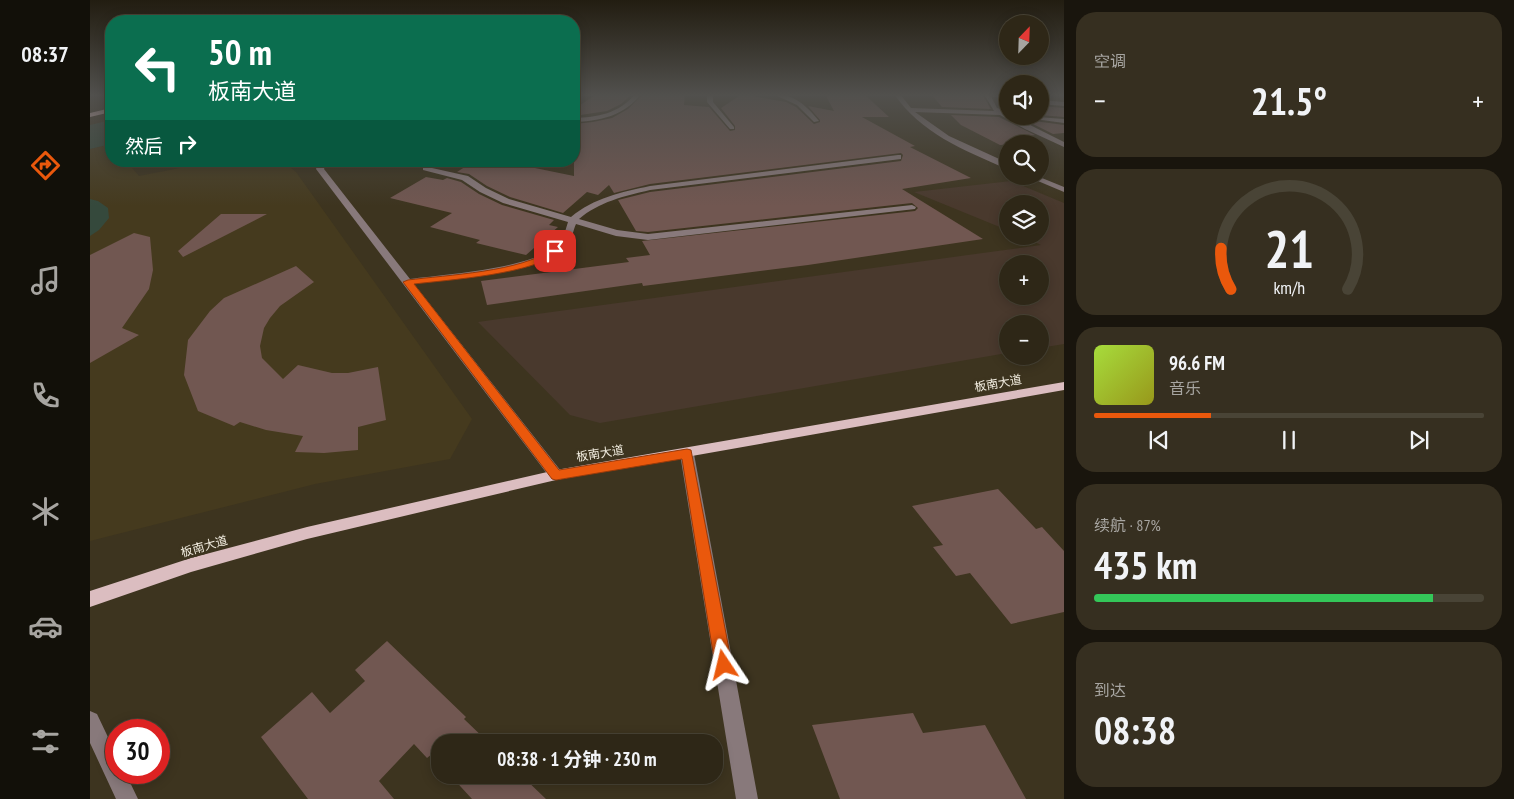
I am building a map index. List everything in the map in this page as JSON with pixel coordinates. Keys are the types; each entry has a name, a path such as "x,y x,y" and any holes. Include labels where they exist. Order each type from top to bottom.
{"main road":[{"name":"板南大道","path":"90,599 191,565 307,533 556,475 687,454 1064,386"}],"street":[{"path":"936,131 999,162"},
{"path":"1034,131 1064,145"},
{"path":"408,282 505,269 546,258 564,244 573,220 587,208 617,195 650,188 898,157"},
{"path":"321,167 320,169 556,475"},
{"path":"426,168 465,178 483,190 506,200 616,234 648,237 912,207"},
{"path":"1049,184 1064,190"},
{"path":"687,454 747,799"},
{"path":"90,721 127,799"}],"shaded area":[{"path":"105,145 105,167 131,167 139,176 185,167 290,167 296,172 472,419 450,459 315,484 90,541 90,149"},
{"path":"999,182 999,185 1021,185 1045,195 999,195 999,227 914,192"},
{"path":"1049,197 1064,203 1064,344 1049,346 1049,315 999,315 999,354 600,423 570,415 478,322 1049,245"}],"green space":[{"path":"90,131 105,131 105,145 90,149"},
{"path":"90,199 98,201 108,208 109,218 99,230 90,236"}],"building":[{"path":"580,131 888,131 915,146 910,147 971,178 902,189 983,239 808,265 643,286 642,283 487,305 481,281 629,262 626,258 650,255 642,241 915,211 918,208 912,203 648,232 636,231 618,200 650,192 901,161 903,155 901,153 650,184 614,193 609,185 598,195 587,192 563,213 510,197 487,186 469,174 457,172 465,167 530,167 574,176 574,167 580,167"},
{"path":"973,131 1028,131 1035,135 999,135 999,144"},
{"path":"1048,131 1064,131 1064,133 1053,134"},
{"path":"426,177 443,180 447,178 461,182 479,194 502,205 554,220 549,225 558,227 526,255 476,243 480,240 430,227 452,213 390,198"},
{"path":"221,214 267,214 183,257 178,251"},
{"path":"134,233 150,237 153,270 149,289 122,328 139,335 90,363 90,255"},
{"path":"296,266 314,282 280,306 270,318 264,328 260,346 262,358 283,379 298,365 332,373 348,373 378,367 386,420 358,427 358,450 324,453 295,452 303,436 266,430 240,422 234,426 198,411 184,375 188,340 210,311 224,298"},
{"path":"998,489 1036,529 1042,527 1064,551 1064,612 1011,624 970,573 956,576 933,547 943,545 912,506"},
{"path":"387,641 466,717 464,719 480,734 431,734 431,755 427,758 414,744 379,781 394,799 308,799 261,737 312,692 330,713 365,681 355,670"},
{"path":"913,713 923,733 985,725 1026,799 840,799 812,725"},
{"path":"458,784 530,784 546,799 472,799"}],"route":[{"path":"555,251 546,258 505,269 408,282 556,475 687,454 724,665"}]}
